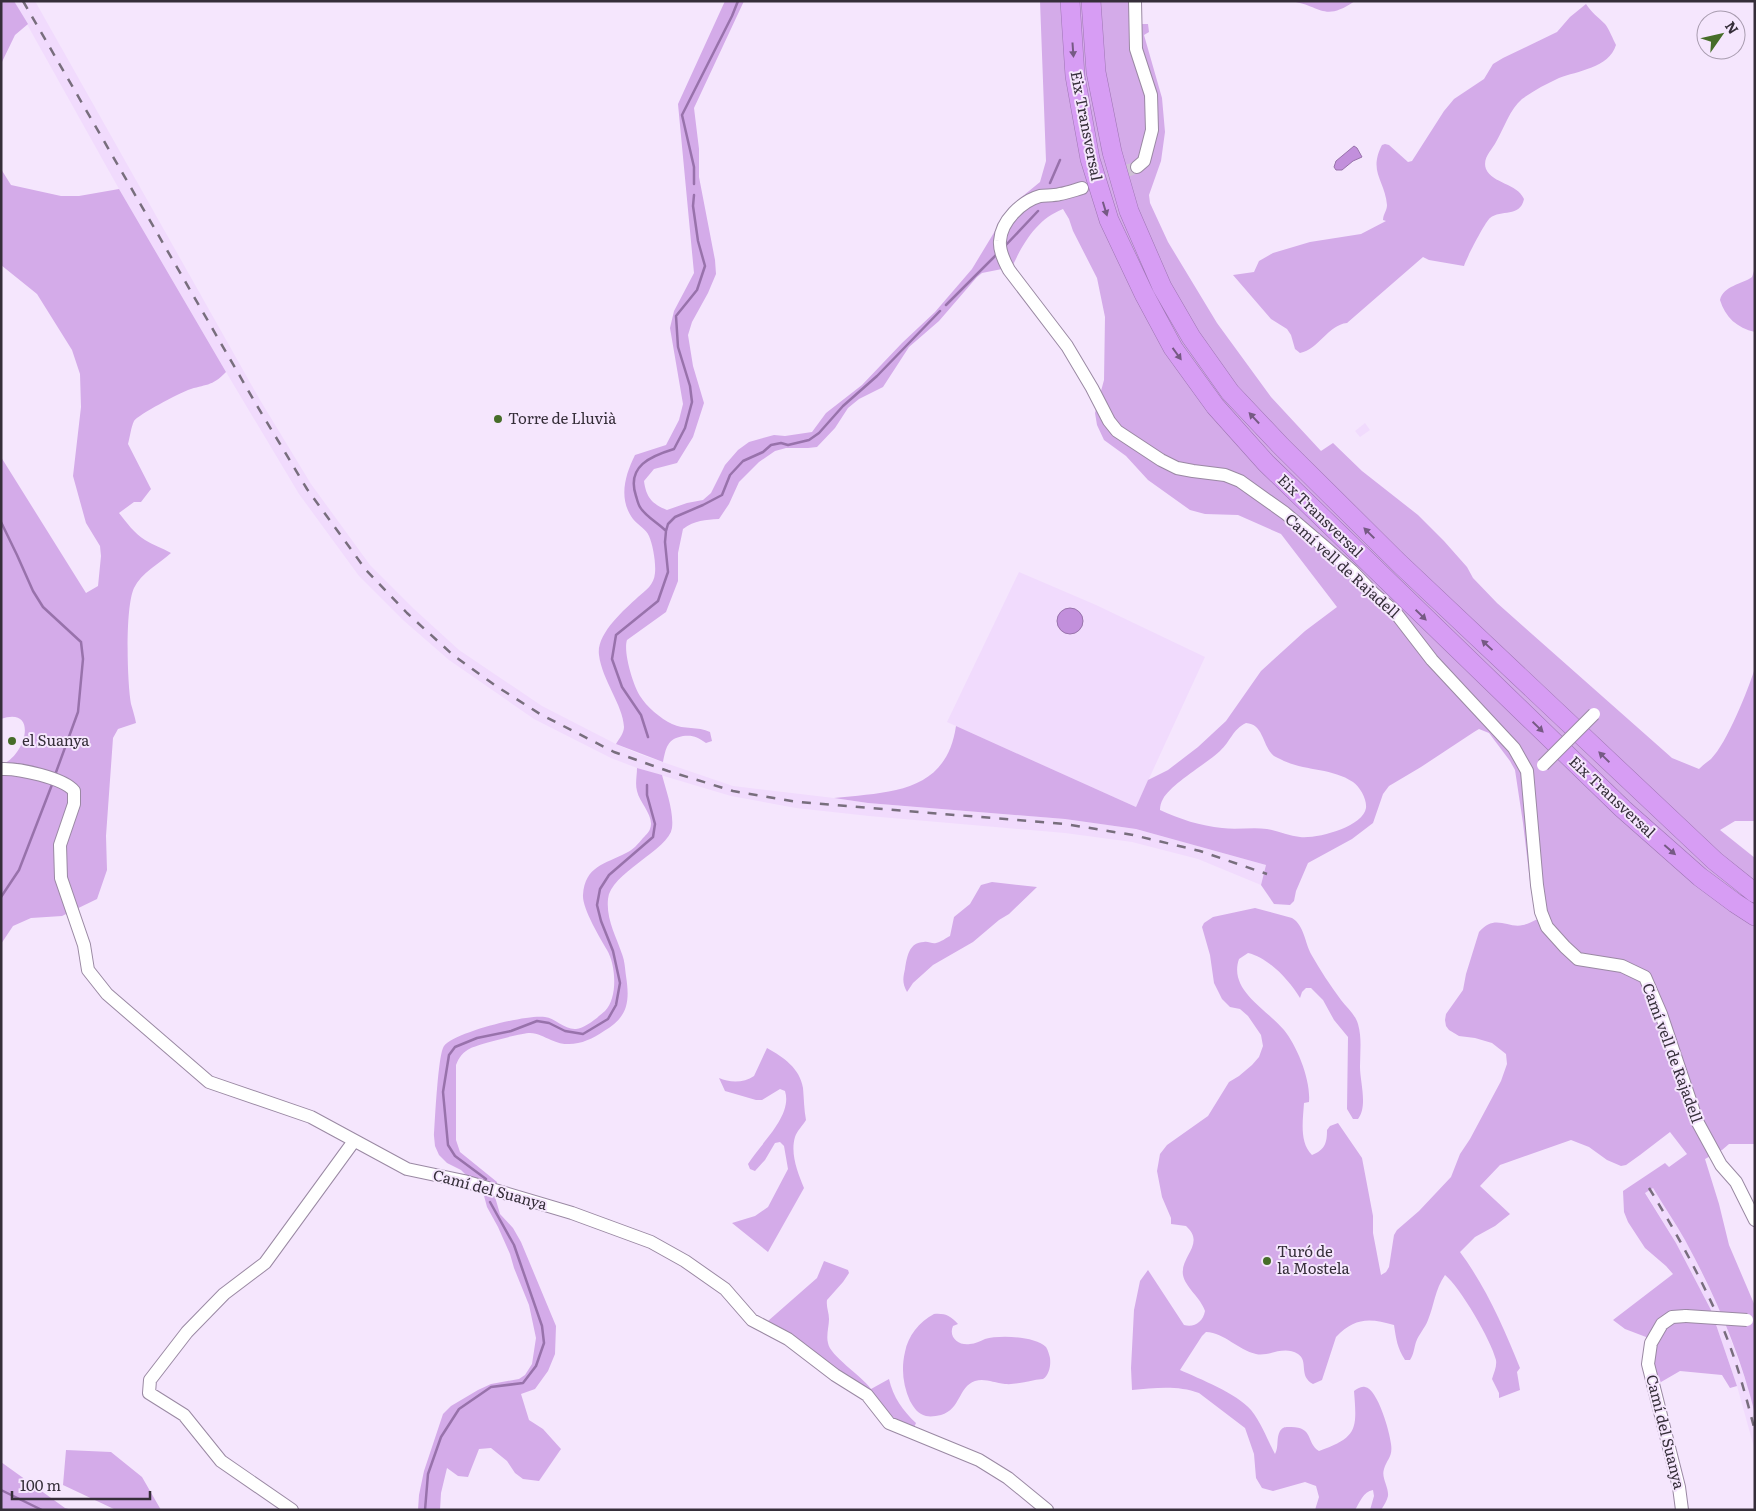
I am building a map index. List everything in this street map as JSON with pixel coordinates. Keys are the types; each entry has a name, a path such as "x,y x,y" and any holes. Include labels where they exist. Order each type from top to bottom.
{"highway":[{"name":"Eix Transversal","path":"1070,1 1075,76 1090,159 1109,220 1172,348 1215,406 1266,463 1623,809 1700,877 1755,916"},
{"name":"Eix Transversal","path":"1091,1 1096,72 1112,152 1129,211 1162,287 1191,337 1230,392 1281,446 1399,563 1715,861 1755,893"},
{"path":"1735,903 1755,922"}],"street":[{"path":"1135,1 1136,49 1151,94 1152,130 1144,161 1137,167"},
{"name":"Camí vell de Rajadell","path":"1082,188 1061,194 1042,196 1025,204 1014,214 1005,226 1000,243 1003,257 1009,270 1067,346 1114,428 1133,443 1168,464 1186,470 1225,475 1240,481 1285,513 1395,612 1432,660 1514,748 1527,774 1541,912 1547,927 1564,948 1578,959 1622,966 1645,977 1661,1014 1704,1137 1721,1165 1736,1182 1755,1220"},
{"path":"1527,774 1535,772 1543,766 1598,710"},
{"name":"Camí del Suanya","path":"1,769 13,768 31,772 70,788 74,804 60,845 61,878 84,945 88,970 107,994 209,1082 311,1117 407,1169 464,1181 572,1213 651,1242 685,1261 725,1289 752,1320 788,1339 835,1375 867,1395 889,1423 979,1460 1008,1478 1047,1510"},
{"path":"292,1510 221,1461 184,1415 149,1393 150,1380 187,1332 224,1294 264,1263 354,1141"},
{"name":"Camí del Suanya","path":"1682,1510 1679,1487 1648,1364 1651,1343 1662,1324 1672,1317 1686,1316 1751,1320"}],"shaded area":[{"path":"1,1 14,1 28,24 15,35 1,64"},
{"path":"14,1 35,1 260,400 311,484 370,565 459,650 542,706 616,744 639,754 733,786 868,803 1065,819 1136,829 1266,865 1261,885 1198,859 1132,842 1065,833 796,808 731,796 637,768 611,758 534,719 449,660 403,620 359,576 299,494 119,189"},
{"path":"725,1 744,1 694,108 699,149 699,177 716,274 692,322 688,335 693,366 704,403 693,437 677,463 654,469 644,481 648,496 662,508 667,510 703,500 711,493 725,465 738,450 749,442 774,435 785,436 812,432 826,413 862,385 935,312 972,269 998,226 1018,200 1040,182 1046,161 1040,1 1142,1 1140,24 1148,24 1149,32 1144,35 1162,98 1165,132 1161,161 1149,195 1150,203 1168,242 1217,323 1271,397 1321,451 1333,443 1362,471 1418,515 1444,541 1467,567 1473,578 1497,603 1672,758 1699,769 1711,759 1730,729 1755,668 1755,821 1735,821 1720,830 1755,858 1755,1144 1729,1144 1705,1159 1729,1245 1755,1306 1755,1414 1742,1369 1726,1325 1685,1240 1653,1188 1645,1193 1676,1243 1711,1310 1737,1386 1730,1388 1722,1375 1680,1371 1649,1389 1646,1337 1625,1329 1613,1320 1673,1274 1645,1248 1628,1222 1624,1212 1623,1191 1665,1163 1669,1167 1687,1154 1670,1132 1626,1165 1621,1166 1607,1160 1589,1147 1571,1140 1500,1165 1480,1186 1510,1214 1495,1226 1475,1237 1460,1252 1494,1308 1508,1338 1520,1368 1517,1372 1520,1390 1499,1398 1499,1393 1492,1379 1496,1367 1493,1351 1482,1327 1459,1291 1445,1275 1439,1286 1428,1320 1417,1339 1410,1360 1405,1360 1400,1351 1394,1325 1370,1320 1350,1326 1336,1337 1322,1380 1313,1384 1306,1377 1303,1361 1298,1354 1282,1351 1256,1354 1213,1333 1206,1332 1202,1336 1180,1370 1217,1387 1236,1398 1251,1410 1275,1454 1279,1434 1281,1429 1285,1427 1298,1428 1307,1432 1312,1444 1319,1451 1341,1441 1348,1436 1355,1423 1354,1391 1362,1387 1370,1390 1379,1403 1391,1444 1390,1455 1383,1472 1388,1496 1381,1510 1370,1510 1374,1496 1373,1490 1364,1495 1355,1510 1315,1510 1319,1497 1316,1486 1305,1482 1273,1491 1262,1488 1256,1478 1254,1454 1245,1428 1199,1393 1174,1388 1132,1390 1131,1368 1134,1310 1140,1281 1148,1270 1184,1325 1191,1326 1198,1323 1205,1311 1184,1279 1183,1268 1194,1239 1186,1226 1171,1224 1171,1218 1162,1197 1157,1171 1160,1154 1167,1145 1208,1116 1229,1082 1252,1065 1259,1057 1263,1046 1261,1035 1248,1016 1240,1009 1230,1007 1222,999 1214,983 1210,955 1202,927 1204,923 1213,917 1255,908 1292,918 1302,930 1311,954 1322,972 1357,1020 1360,1035 1363,1108 1358,1119 1353,1119 1347,1109 1348,1037 1334,1020 1323,1000 1311,988 1306,988 1300,998 1278,971 1256,956 1248,953 1239,959 1237,970 1239,981 1244,990 1284,1030 1294,1045 1302,1064 1309,1093 1309,1102 1304,1103 1303,1123 1303,1137 1308,1150 1312,1155 1320,1151 1326,1142 1327,1130 1330,1126 1338,1123 1362,1158 1373,1216 1373,1233 1381,1275 1389,1267 1394,1235 1397,1230 1419,1211 1451,1177 1460,1154 1501,1081 1507,1064 1506,1054 1492,1043 1459,1036 1449,1030 1445,1020 1446,1014 1463,990 1479,932 1491,923 1496,922 1517,926 1525,925 1538,919 1531,890 1515,770 1489,733 1479,729 1474,732 1389,786 1383,794 1373,823 1352,839 1308,863 1296,891 1294,901 1290,905 1274,904 1261,885 1266,865 1136,829 1065,819 868,803 834,798 894,791 928,777 940,765 950,748 956,726 1136,807 1148,780 1168,770 1198,747 1226,721 1261,671 1305,631 1337,607 1281,534 1238,515 1205,514 1190,510 1148,480 1126,456 1104,440 1097,425 1095,413 1104,380 1105,317 1097,278 1063,209 1038,225 1021,249 1012,267 982,273 977,277 939,321 909,347 883,387 859,399 848,408 835,428 817,447 786,448 775,451 759,462 739,482 729,504 719,519 696,522 683,529 678,553 678,581 666,612 627,640 626,652 634,684 640,696 650,708 672,724 710,732 712,741 706,743 690,736 678,737 668,745 663,762 616,744 624,729 623,719 604,674 599,647 612,623 651,584 655,569 655,559 649,536 628,511 624,495 626,479 635,455 666,445 679,420 683,404 670,328 674,311 694,273 678,104","holes":["1246,723 1252,724 1260,731 1267,747 1275,757 1301,767 1336,774 1356,784 1365,801 1366,808 1363,815 1348,826 1328,834 1300,837 1267,829 1228,829 1206,826 1160,810 1162,800 1173,787 1220,751 1241,726"]},
{"path":"1290,1 1355,1 1336,11 1329,12"},
{"path":"1586,4 1609,31 1616,45 1612,53 1600,64 1559,78 1522,99 1511,113 1485,161 1489,174 1521,194 1524,199 1519,209 1494,215 1490,218 1464,266 1429,260 1423,257 1347,323 1334,328 1307,351 1300,353 1295,349 1287,329 1271,319 1233,275 1254,272 1259,261 1273,253 1310,242 1361,234 1386,221 1383,220 1387,207 1386,196 1377,169 1378,154 1382,145 1389,145 1408,162 1412,161 1444,111 1454,99 1484,79 1493,64 1557,32 1570,17"},
{"path":"1354,146 1362,157 1353,161 1342,170 1336,170 1334,167 1336,161"},
{"path":"1,169 11,185 61,196 79,196 119,189 226,372 212,383 188,390 151,409 134,421 131,429 128,444 151,489 141,502 134,502 119,513 141,537 171,553 141,578 134,588 131,598 128,627 128,663 131,704 136,723 118,729 113,738 106,836 107,870 97,899 62,916 31,918 13,926 1,944 1,765 10,760 17,752 25,734 21,719 13,717 1,719 1,457 86,593 98,586 101,556 100,546 86,523 73,476 81,407 80,374 72,350 37,294 1,265"},
{"path":"1755,255 1755,332 1737,325 1725,312 1720,300 1729,288 1752,277"},
{"path":"1365,423 1370,430 1360,437 1355,431"},
{"path":"1019,572 1096,605 1205,657 1136,807 947,722"},
{"path":"1070,608 1079,612 1083,621 1079,630 1070,634 1061,630 1057,621 1061,612"},
{"path":"637,768 662,775 671,808 672,828 661,845 618,880 611,889 608,899 608,914 625,965 628,994 623,1014 612,1026 598,1035 579,1043 558,1043 536,1034 525,1033 471,1048 462,1055 456,1065 456,1140 460,1152 497,1182 495,1197 500,1214 513,1228 521,1242 556,1326 555,1354 548,1371 535,1389 521,1394 529,1420 543,1429 561,1449 539,1481 523,1479 515,1473 507,1461 491,1448 479,1449 468,1477 458,1476 447,1468 441,1493 440,1510 418,1510 424,1471 443,1414 451,1406 478,1390 491,1384 519,1379 525,1375 532,1364 536,1338 529,1305 510,1254 487,1207 483,1192 461,1170 447,1163 439,1155 435,1146 438,1074 442,1052 444,1046 462,1035 492,1025 523,1018 545,1017 553,1019 568,1028 576,1029 588,1024 605,1011 614,990 614,972 610,956 588,915 583,895 588,878 597,867 631,850 650,829 649,815 637,791"},
{"path":"992,882 1037,887 1009,914 973,942 933,965 913,983 907,992 903,978 908,955 912,947 919,943 938,942 950,936 954,917 970,904 981,885"},
{"path":"767,1048 785,1059 795,1069 803,1088 806,1120 796,1135 793,1150 795,1163 804,1188 768,1252 732,1223 755,1216 768,1207 788,1169 784,1146 780,1142 775,1143 765,1160 755,1171 750,1169 748,1164 780,1120 786,1100 785,1091 780,1089 762,1100 756,1100 725,1091 719,1078 737,1082 754,1076"},
{"path":"1653,1188 1685,1239 1720,1310 1748,1387 1755,1414 1755,1451 1737,1386 1711,1310 1676,1243 1645,1192"},
{"path":"824,1261 848,1270 849,1273 827,1300 829,1319 827,1340 830,1348 871,1389 889,1379 899,1403 916,1423 913,1430 896,1420 870,1395 768,1321 817,1278"},
{"path":"934,1314 950,1317 958,1324 953,1326 952,1334 962,1344 972,1344 991,1338 1008,1337 1041,1343 1046,1347 1050,1358 1048,1373 1043,1379 1015,1384 982,1380 975,1381 965,1388 948,1412 932,1416 921,1414 912,1404 906,1389 903,1377 904,1358 906,1346 915,1330"},
{"path":"66,1450 111,1452 142,1477 161,1510 116,1510 63,1485"},
{"path":"1,1462 65,1508 72,1510 1,1510"}],"waterway":[{"path":"694,184 694,167 682,115 738,1"},
{"path":"1050,183 1060,160"},
{"path":"666,531 640,507 636,496 634,477 649,459 674,449 685,428 692,402 690,386 678,347 676,316 697,290 705,266 698,241 693,206 694,195"},
{"path":"1005,246 1038,211"},
{"path":"946,305 997,254"},
{"path":"648,737 641,715 622,687 612,659 616,635 658,601 668,572 665,542 668,524 675,517 722,495 730,475 743,461 763,452 771,445 781,443 788,445 809,440 819,433 843,406 877,376 940,311"},
{"path":"1,522 33,591 43,607 81,642 83,659 78,712 55,775"},
{"path":"1,897 19,870 53,782"},
{"path":"486,1179 455,1156 448,1145 443,1092 449,1055 455,1047 477,1038 511,1031 537,1021 549,1023 565,1031 583,1034 608,1019 616,1005 620,983 613,951 597,905 600,889 609,875 653,837 655,824 647,795 647,785"},
{"path":"425,1510 428,1474 441,1437 459,1409 491,1387 523,1383 536,1366 544,1343 542,1326 514,1245 490,1202"},
{"path":"1,1490 42,1510"}],"tunnel":[{"path":"1092,184 1137,167"}],"railway":[{"path":"23,1 307,489 366,570 407,613 453,655 496,686 540,714 614,752 733,791 798,802 1065,824 1133,835 1200,851 1267,874"},
{"path":"1649,1188 1675,1232 1721,1323 1738,1368 1755,1431"}],"place":[{"name":"Torre de Lluvià","path":"498,419"},
{"name":"el Suanya","path":"12,741"},
{"name":"Turó de la Mostela","path":"1267,1261"}]}
